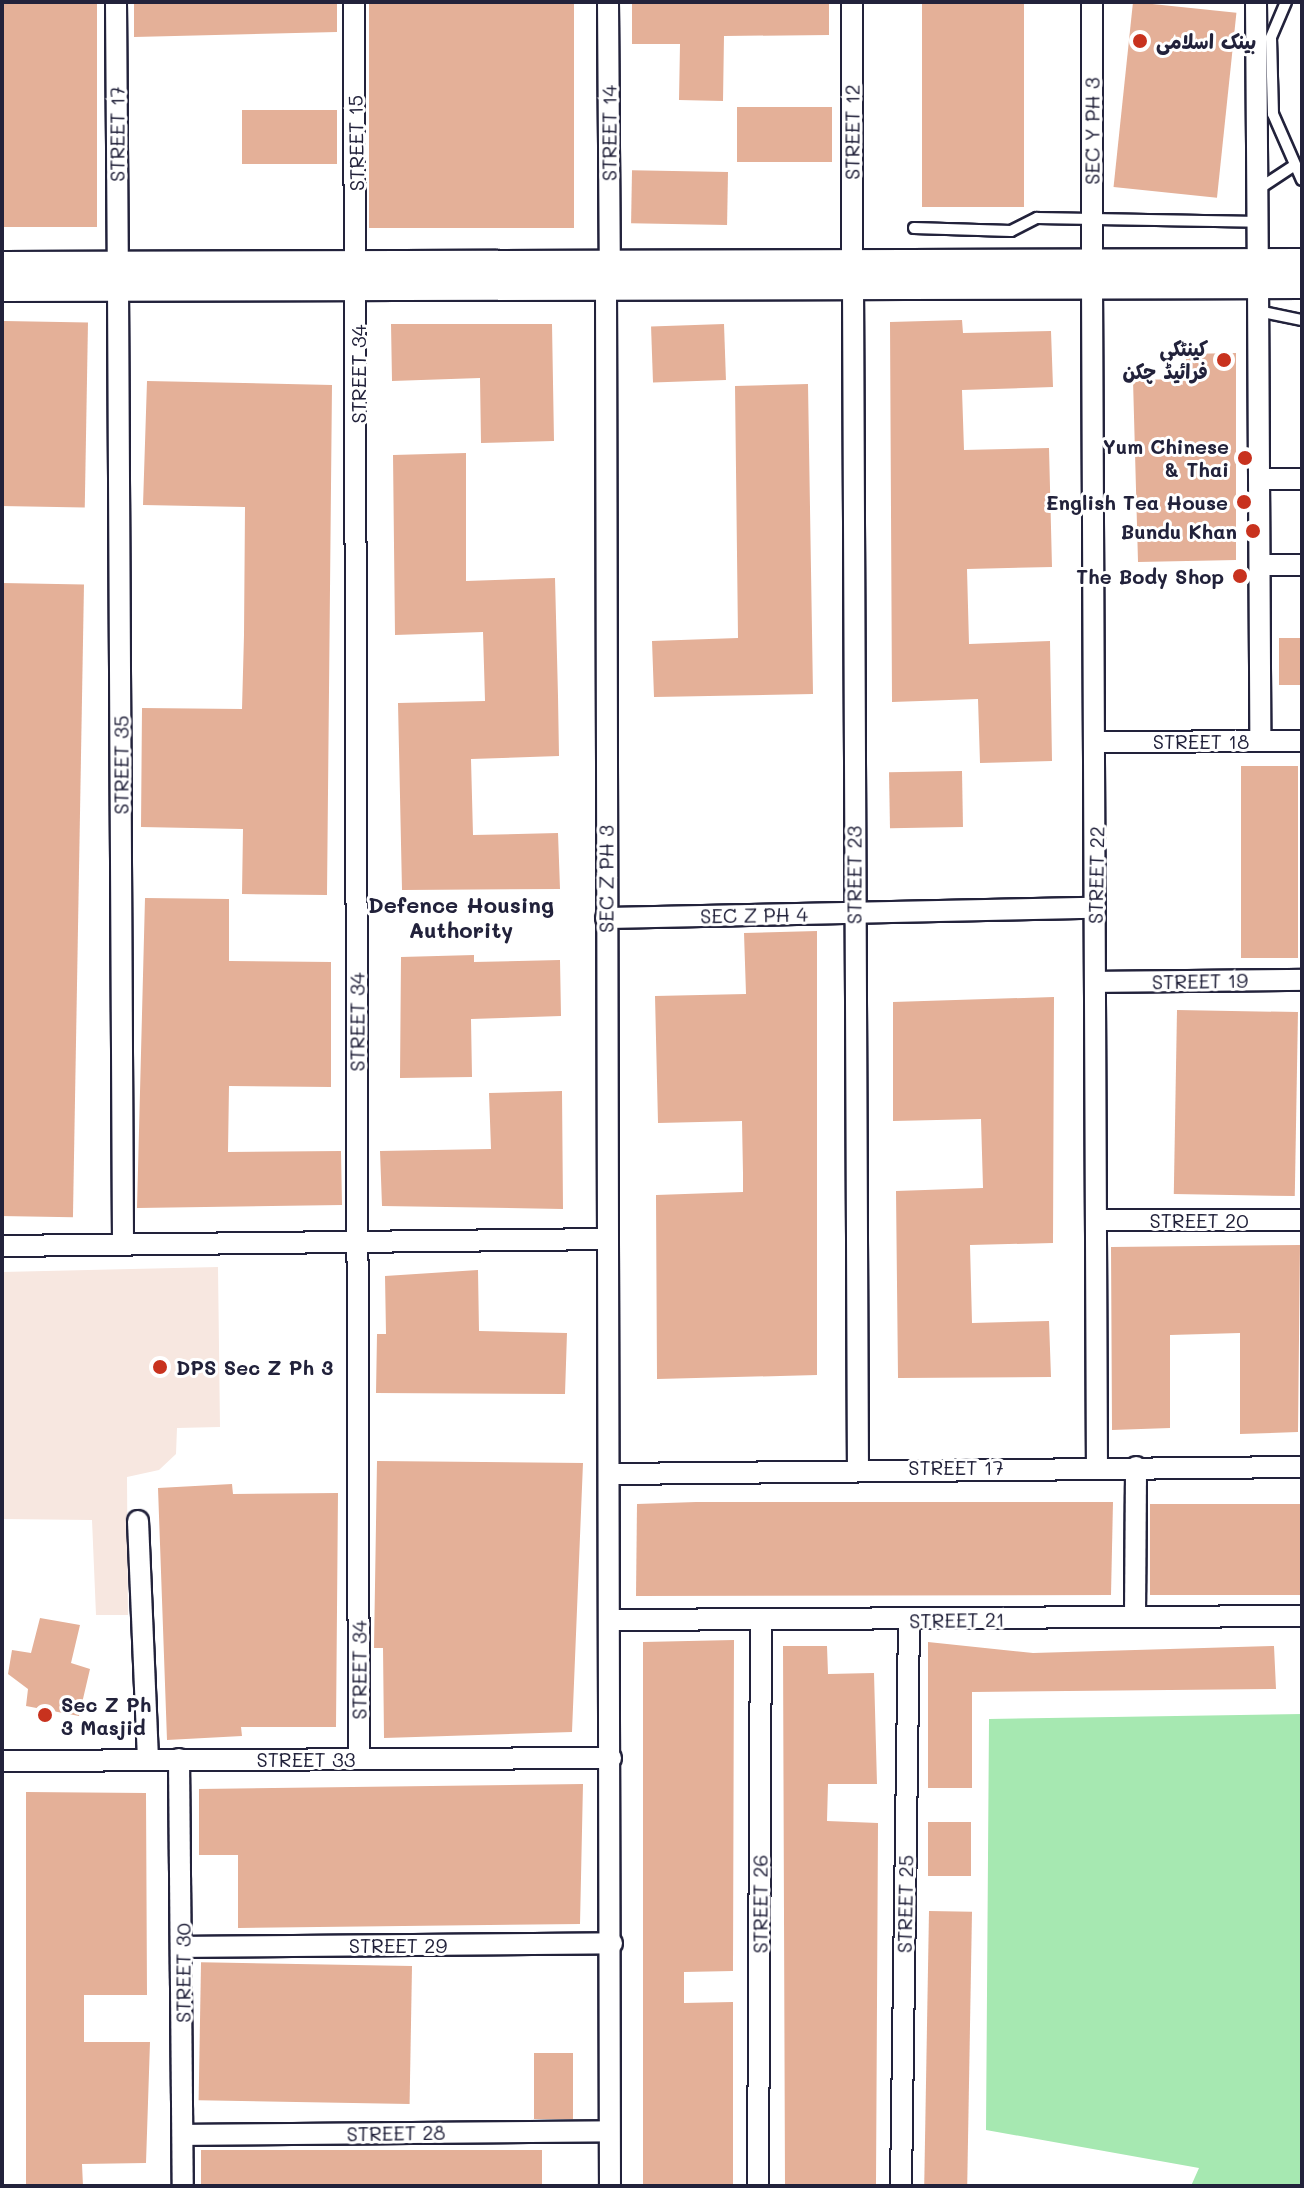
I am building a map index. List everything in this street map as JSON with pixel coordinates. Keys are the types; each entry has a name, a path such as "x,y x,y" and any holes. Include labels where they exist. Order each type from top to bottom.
{"main road":[{"path":"1258,286 1302,263"},
{"path":"2,266 118,276"},
{"path":"2,287 118,276 1092,272 1258,286 1302,284"}],"street":[{"name":"STREET 17","path":"116,2 118,276"},
{"name":"STREET 15","path":"354,2 358,274"},
{"name":"STREET 14","path":"608,2 608,274"},
{"name":"STREET 12","path":"852,2 852,273"},
{"name":"SEC Y PH 3","path":"1092,2 1092,272"},
{"path":"1256,2 1260,741"},
{"name":"STREET 22","path":"1092,272 1099,742 1094,908 1097,982 1097,1467"},
{"name":"STREET 23","path":"852,273 858,1467"},
{"name":"STREET 34","path":"358,274 359,1759"},
{"name":"SEC Z PH 3","path":"608,274 606,1239 613,1620 610,2186"},
{"name":"STREET 35","path":"118,276 123,1244"},
{"path":"1259,479 1302,479"},
{"path":"1260,565 1302,565"},
{"name":"STREET 18","path":"1099,742 1302,741"},
{"name":"SEC Z PH 4","path":"606,918 1094,908"},
{"name":"STREET 19","path":"1097,982 1302,980"},
{"name":"STREET 20","path":"1096,1220 1302,1220"},
{"path":"2,1246 606,1239"},
{"name":"STREET 17","path":"611,1474 858,1467 1302,1467"},
{"path":"1135,1616 1136,1467"},
{"path":"138,1521 148,1760"},
{"name":"STREET 21","path":"613,1620 761,1622 1302,1616"},
{"name":"STREET 25","path":"901,2186 909,1621"},
{"name":"STREET 26","path":"758,2186 761,1622"},
{"name":"STREET 33","path":"2,1761 611,1758"},
{"name":"STREET 30","path":"179,1759 183,2186"},
{"name":"STREET 29","path":"183,1947 612,1943"},
{"name":"STREET 28","path":"183,2135 609,2131"}],"lane":[{"path":"1286,2 1271,38 1273,114 1292,167 1302,180"},
{"path":"1257,190 1292,167"},
{"path":"914,228 1011,231 1037,218 1259,222"},
{"path":"1258,286 1302,320"}],"shaded area":[{"path":"218,1267 220,1427 177,1428 176,1454 159,1470 127,1477 128,1615 96,1615 92,1520 2,1519 2,1272"}],"green space":[{"path":"1302,1714 1302,2186 1191,2186 1199,2168 986,2130 989,1719"}],"building":[{"path":"2,2 97,2 97,227 2,227"},
{"path":"134,2 337,2 337,32 134,37"},
{"path":"369,2 574,2 574,228 369,228"},
{"path":"632,2 829,2 829,35 724,36 723,101 679,100 680,44 632,44"},
{"path":"922,2 1024,2 1024,207 922,207"},
{"path":"1133,2 1236,13 1217,198 1114,187"},
{"path":"737,107 832,107 832,162 737,162"},
{"path":"242,110 337,110 337,164 242,164"},
{"path":"632,170 728,172 727,225 631,223"},
{"path":"962,320 963,333 1051,331 1053,387 962,390 964,450 1049,448 1052,567 967,569 969,644 1050,641 1052,761 980,763 978,699 892,702 890,322"},
{"path":"4,321 88,322 85,507 2,506"},
{"path":"391,324 552,324 554,441 481,443 480,378 392,381"},
{"path":"724,324 726,380 653,383 651,327"},
{"path":"1236,353 1236,560 1138,562 1133,380 1186,379 1186,354"},
{"path":"147,381 332,385 327,895 242,894 243,829 141,827 142,708 242,709 244,635 245,507 143,505"},
{"path":"808,384 813,694 654,697 652,641 738,638 735,386"},
{"path":"466,453 466,581 555,578 558,696 559,756 471,759 473,835 558,833 560,889 402,890 398,703 485,701 483,632 395,635 393,455"},
{"path":"2,583 84,584 73,1217 2,1216"},
{"path":"1279,638 1302,638 1302,685 1279,685"},
{"path":"1241,766 1298,766 1298,958 1241,958"},
{"path":"962,771 963,827 890,828 889,772"},
{"path":"145,898 229,899 229,961 331,962 331,1087 229,1086 228,1152 341,1151 342,1205 137,1208"},
{"path":"817,931 817,1375 657,1379 656,1195 743,1192 743,1174 742,1121 658,1123 655,996 746,994 744,933"},
{"path":"474,955 474,962 560,960 561,1016 471,1019 472,1077 400,1078 401,957"},
{"path":"1054,997 1053,1243 970,1245 972,1323 1049,1321 1051,1377 898,1378 896,1191 983,1188 981,1119 893,1121 893,1002"},
{"path":"1177,1010 1298,1012 1295,1196 1174,1194"},
{"path":"562,1091 563,1209 382,1206 380,1151 491,1149 489,1093"},
{"path":"1300,1245 1298,1432 1240,1434 1240,1333 1170,1335 1170,1428 1112,1430 1111,1247"},
{"path":"478,1270 479,1331 567,1333 565,1394 376,1393 377,1334 386,1334 385,1276"},
{"path":"377,1461 583,1463 572,1732 384,1738 383,1648 374,1648"},
{"path":"232,1484 233,1494 338,1493 336,1727 241,1727 242,1736 167,1740 158,1488"},
{"path":"1113,1502 1111,1595 636,1596 637,1504"},
{"path":"1150,1504 1302,1504 1302,1595 1150,1595"},
{"path":"40,1618 80,1625 71,1663 90,1669 79,1716 26,1706 28,1689 8,1674 12,1650 31,1653"},
{"path":"734,1640 733,1971 684,1972 684,2003 733,2002 733,2186 643,2186 643,1642"},
{"path":"928,1642 1033,1653 1274,1646 1276,1689 972,1692 972,1788 928,1788"},
{"path":"783,1646 827,1646 828,1674 874,1673 877,1784 828,1784 827,1821 878,1823 876,2186 785,2186"},
{"path":"583,1784 580,1924 238,1928 238,1855 199,1855 199,1789"},
{"path":"26,1792 146,1793 147,1995 84,1995 84,2042 150,2042 146,2163 82,2164 83,2186 26,2186"},
{"path":"928,1822 971,1822 971,1876 928,1876"},
{"path":"929,1911 972,1912 967,2186 924,2186"},
{"path":"201,1962 412,1966 410,2104 199,2100"},
{"path":"534,2053 573,2053 573,2119 534,2119"},
{"path":"201,2150 542,2150 542,2186 201,2186"}],"place":[{"name":"بینک اسلامی","path":"1140,41"},
{"name":"کینٹکی فرائیڈ چکن","path":"1224,360"},
{"name":"Yum Chinese & Thai","path":"1245,458"},
{"name":"English Tea House","path":"1244,502"},
{"name":"Bundu Khan","path":"1253,531"},
{"name":"The Body Shop","path":"1240,576"},
{"name":"DPS Sec Z Ph 3","path":"160,1367"},
{"name":"Sec Z Ph 3 Masjid","path":"45,1715"}],"district":[{"name":"Defence Housing Authority","path":"461,916"}]}
